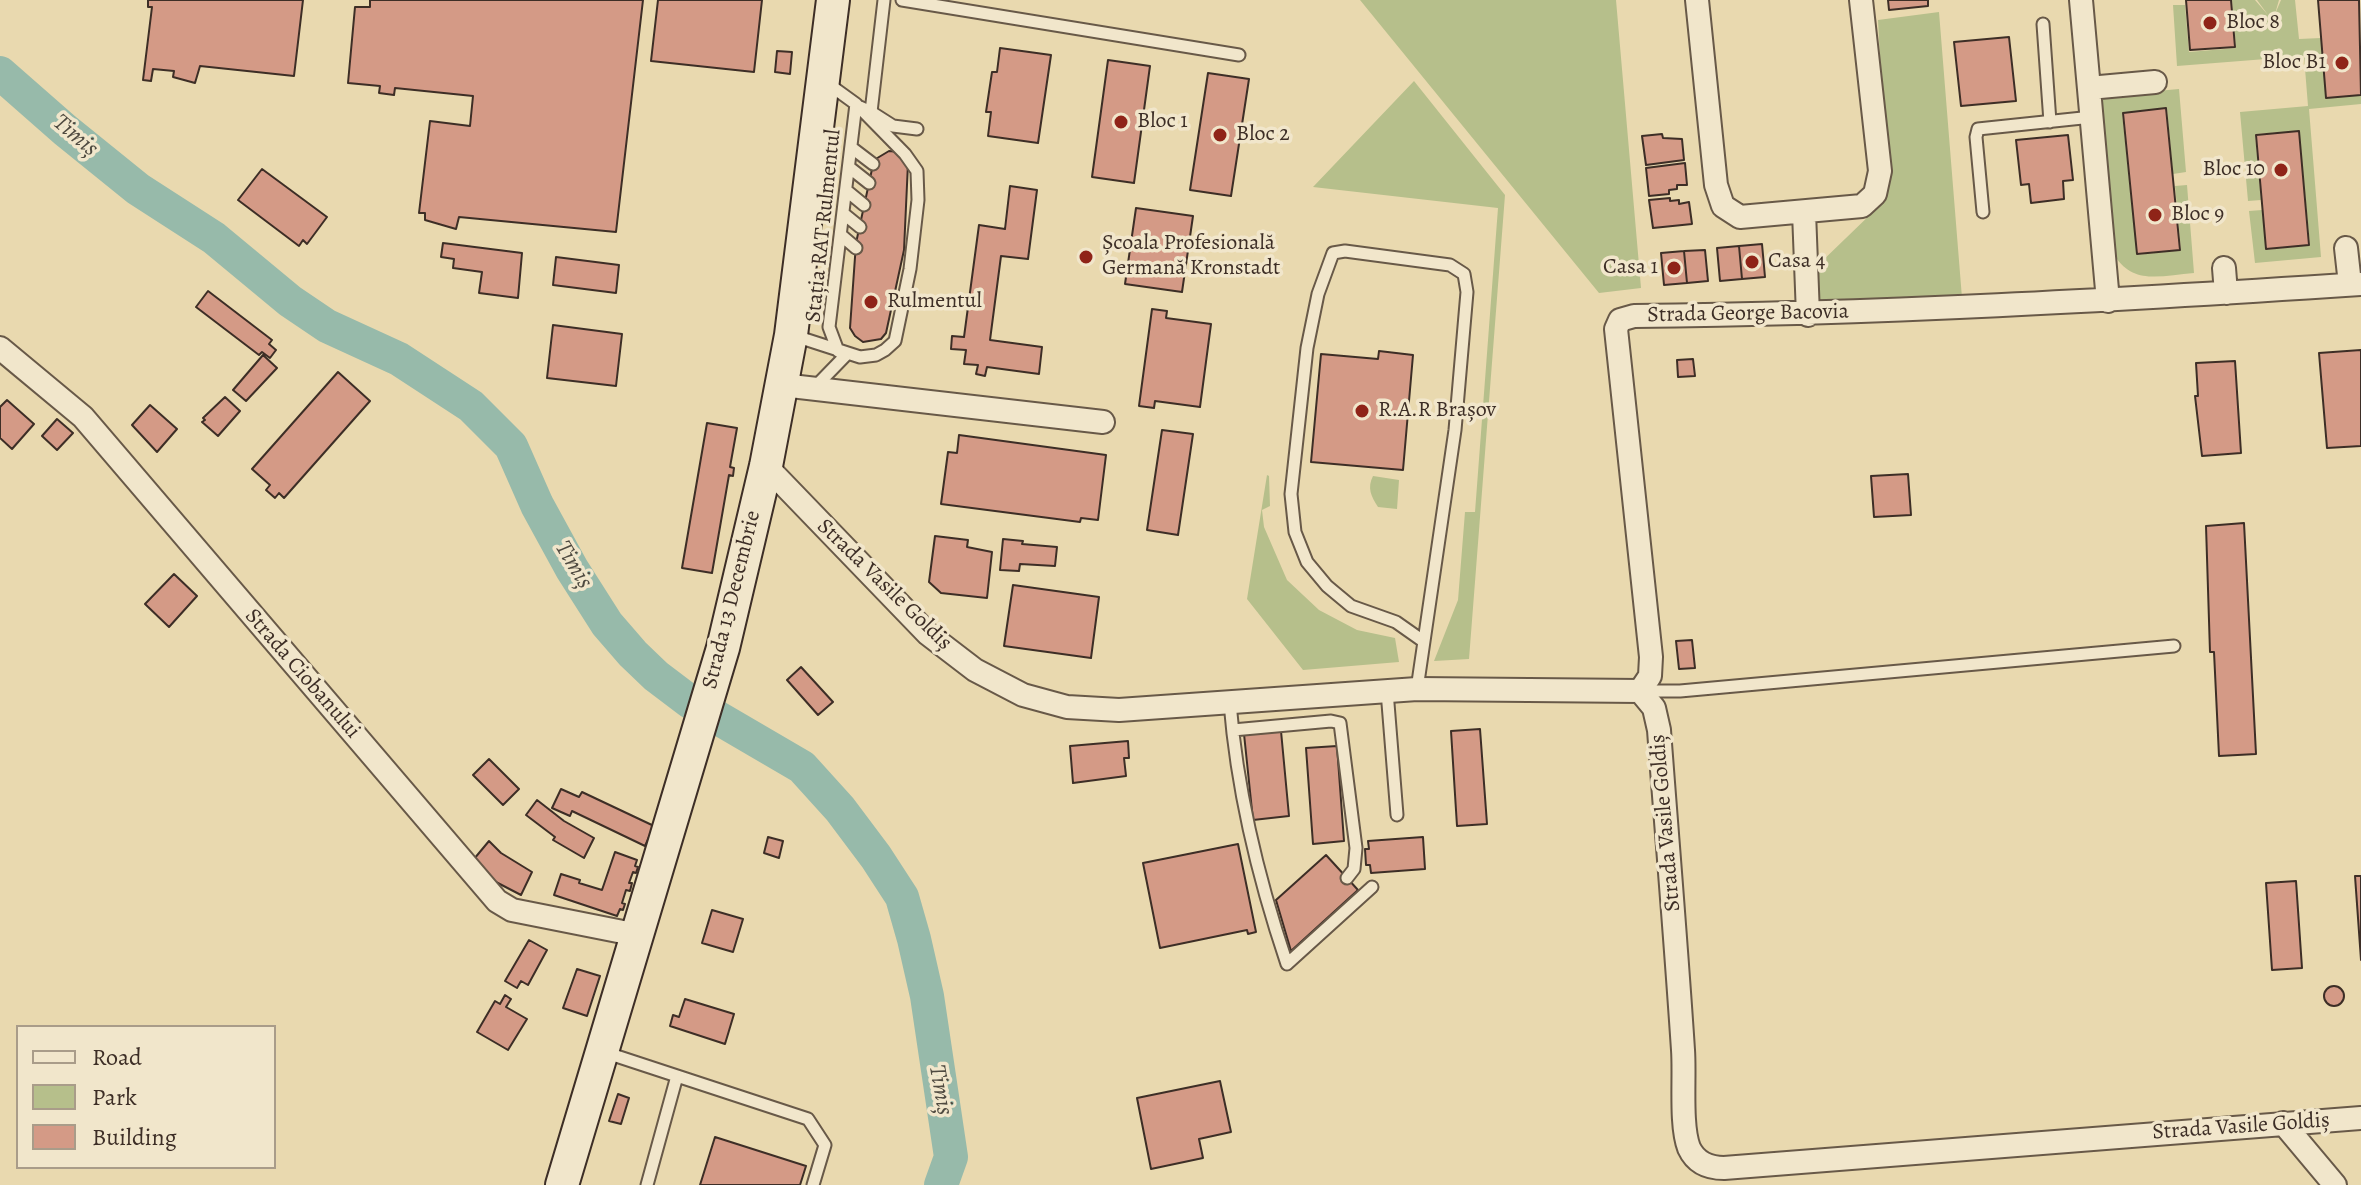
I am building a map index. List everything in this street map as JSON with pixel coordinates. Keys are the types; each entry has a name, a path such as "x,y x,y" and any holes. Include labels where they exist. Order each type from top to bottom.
{"main road":[{"name":"Strada 13 Decembrie","path":"562,1185 723,648 766,466 797,388 791,335 833,0"}],"street":[{"path":"1697,0 1716,185 1723,206 1740,217 1862,206 1875,194 1880,171 1861,0"},
{"path":"2081,0 2108,301"},
{"path":"2089,88 2155,82"},
{"path":"1804,212 1808,315"},
{"path":"2346,248 2355,284"},
{"path":"2224,268 2226,293"},
{"name":"Strada George Bacovia","path":"1640,691 1650,676 1651,657 1616,329 1620,320 1634,316 1808,315 2108,301 2355,284"},
{"name":"Strada Ciobanului","path":"0,348 83,417 497,901 512,910 638,935"},
{"path":"797,388 1103,422"},
{"name":"Strada Vasile Goldiș","path":"766,466 928,634 987,677 1023,695 1067,707 1119,710 1417,689 1640,691 1654,708 1659,730 1684,1055 1686,1132 1689,1148 1698,1161 1712,1168 2361,1118"},
{"path":"2283,1123 2335,1185"}],"lane":[{"path":"871,112 884,0"},
{"path":"902,0 1239,55"},
{"path":"2043,24 2050,122"},
{"name":"Stația RAT Rulmentul","path":"791,335 860,357 876,355 895,341 909,242 916,222 919,183 912,162 856,104 824,81"},
{"name":"Stația RAT Rulmentul","path":"842,352 829,327 856,104"},
{"path":"856,104 893,126 917,129"},
{"path":"1983,212 1976,137 1978,129 2092,117"},
{"path":"852,148 873,164"},
{"path":"850,168 869,183"},
{"path":"847,191 864,205"},
{"path":"907,192 918,200"},
{"path":"844,214 860,227"},
{"path":"906,214 916,222"},
{"path":"842,236 856,248"},
{"path":"1417,689 1456,415 1467,292 1464,274 1450,265 1345,251 1333,253 1318,294 1307,348 1291,494 1295,532 1307,562 1327,586 1351,606 1396,622 1423,641"},
{"path":"797,388 842,352"},
{"path":"1640,691 1680,691 2174,646"},
{"path":"1387,691 1397,815"},
{"path":"1305,698 1308,723"},
{"path":"1230,703 1251,830 1271,916 1287,964 1372,887"},
{"path":"1233,730 1331,721 1340,723 1356,848 1354,869 1347,878"},
{"path":"603,1052 808,1119 825,1145 813,1185"},
{"path":"647,1185 677,1076"}],"green space":[{"path":"1360,0 1616,0 1641,288 1599,293"},
{"path":"2232,0 2255,0 2268,15 2257,0 2279,0 2275,14 2281,0 2295,0 2299,39 2321,38 2326,97 2361,95 2361,104 2309,109 2321,257 2255,263 2249,211 2262,210 2266,250 2310,245 2299,131 2255,134 2261,200 2248,201 2240,112 2308,106 2304,56 2177,66 2173,5 2185,5 2189,52 2236,48"},
{"path":"1939,12 1962,298 1814,307 1816,267 1876,209 1886,178 1878,20"},
{"path":"1414,81 1505,195 1469,659 1434,661 1458,600 1465,512 1475,512 1498,208 1313,187"},
{"path":"2179,89 2186,172 2173,174 2167,108 2122,113 2137,255 2181,250 2175,186 2187,185 2194,273 2140,275 2131,272 2115,256 2101,96"},
{"path":"1267,475 1270,506 1262,510 1264,527 1287,580 1319,610 1357,630 1395,638 1399,662 1303,670 1247,599"},
{"path":"1373,476 1399,480 1397,509 1378,507 1371,492"}],"building":[{"path":"148,0 303,0 294,76 200,66 195,83 173,77 174,71 153,69 151,81 143,80 152,7 148,7"},
{"path":"370,0 643,0 616,232 459,217 456,229 425,220 425,213 419,213 430,121 470,126 473,96 395,88 394,95 379,93 380,86 348,83 355,7 370,7"},
{"path":"658,0 762,0 754,72 651,61"},
{"path":"1888,0 1928,0 1928,6 1889,10"},
{"name":"Bloc 8","path":"2186,0 2231,0 2235,47 2190,50"},
{"name":"Bloc B1","path":"2318,0 2359,0 2361,95 2326,98"},
{"path":"2009,37 2016,101 1961,106 1954,42"},
{"path":"1000,48 1051,55 1038,143 988,136 991,112 986,112 992,72 997,72"},
{"path":"777,51 792,52 790,74 775,72"},
{"name":"Bloc 1","path":"1108,60 1150,66 1134,183 1092,177"},
{"name":"Bloc 2","path":"1208,73 1249,79 1231,196 1190,190"},
{"name":"Bloc 9","path":"2166,108 2180,250 2137,254 2123,113"},
{"name":"Bloc 10","path":"2299,131 2309,245 2266,249 2256,135"},
{"path":"1662,134 1663,138 1682,139 1684,160 1646,165 1642,136"},
{"path":"2068,135 2073,180 2063,181 2064,199 2031,203 2029,184 2021,185 2016,140"},
{"path":"889,151 899,152 908,163 904,250 886,333 881,339 863,342 850,328 856,243 874,160"},
{"path":"1685,163 1687,185 1677,185 1677,189 1669,190 1669,194 1649,196 1646,168"},
{"path":"262,169 327,217 307,244 303,240 299,246 238,200"},
{"path":"1010,186 1037,190 1028,259 1001,256 990,340 1042,347 1039,374 987,367 985,376 976,374 978,365 964,364 966,350 951,349 952,336 964,337 979,225 1005,229"},
{"path":"1670,198 1670,201 1679,200 1679,204 1689,202 1692,224 1653,228 1649,200"},
{"path":"1136,208 1193,216 1182,292 1125,284"},
{"path":"443,243 522,253 518,298 479,293 482,272 453,268 454,259 441,257"},
{"name":"Casa 4","path":"1762,244 1765,277 1742,279 1739,246"},
{"path":"1739,246 1742,279 1720,281 1717,248"},
{"path":"1705,250 1708,281 1687,283 1684,251"},
{"name":"Casa 1","path":"1684,251 1687,283 1664,285 1661,253"},
{"path":"556,257 619,265 616,293 553,285"},
{"path":"208,291 272,340 269,344 276,350 270,358 262,352 259,355 196,307"},
{"path":"1152,309 1167,311 1166,318 1211,324 1200,407 1155,401 1154,408 1139,406"},
{"path":"553,325 622,334 616,386 547,378"},
{"path":"2361,350 2361,446 2327,448 2319,353"},
{"name":"R.A.R Brașov","path":"1379,351 1413,355 1403,470 1311,462 1321,354 1378,359"},
{"path":"263,355 277,368 246,401 233,390"},
{"path":"1693,359 1695,376 1678,377 1677,360"},
{"path":"2235,361 2241,453 2202,456 2195,396 2198,396 2196,363"},
{"path":"338,372 370,401 284,498 279,493 275,498 266,490 270,485 252,469"},
{"path":"225,397 240,411 218,436 202,422"},
{"path":"7,400 34,424 12,449 0,438 0,407"},
{"path":"150,405 177,429 157,452 132,425"},
{"path":"57,419 73,433 57,450 42,436"},
{"path":"707,423 737,428 730,467 734,468 733,476 729,475 712,573 682,568"},
{"path":"1162,430 1193,434 1178,535 1147,530"},
{"path":"959,435 1106,455 1098,520 1081,518 1080,522 941,504 948,452 957,453"},
{"path":"1908,474 1911,515 1874,517 1871,476"},
{"path":"2244,523 2256,754 2219,756 2214,652 2210,652 2206,526"},
{"path":"935,536 968,540 967,547 992,552 987,598 941,593 929,582"},
{"path":"1003,539 1057,547 1055,566 1020,564 1019,571 1000,570"},
{"path":"174,574 197,596 169,627 145,604"},
{"path":"1013,585 1099,597 1091,658 1004,646"},
{"path":"1692,640 1695,668 1679,669 1676,641"},
{"path":"801,667 833,702 818,715 787,680"},
{"path":"1480,729 1487,824 1457,826 1451,731"},
{"path":"1281,731 1289,816 1253,820 1244,734"},
{"path":"1128,741 1129,758 1124,758 1126,776 1073,783 1070,746"},
{"path":"1337,746 1344,841 1313,844 1306,748"},
{"path":"489,759 519,789 503,805 473,775"},
{"path":"561,789 579,797 582,792 654,826 645,846 572,811 570,816 552,808"},
{"path":"537,800 564,821 594,838 584,858 553,840 555,837 526,815"},
{"path":"768,837 783,841 779,858 764,853"},
{"path":"1423,837 1425,869 1371,873 1370,865 1366,865 1368,841"},
{"path":"489,841 501,853 532,872 521,895 494,881 474,859"},
{"path":"1238,844 1256,932 1248,934 1247,930 1160,948 1143,863"},
{"path":"615,852 637,860 635,866 638,867 629,883 632,883 630,891 626,890 623,910 620,909 617,916 554,895 561,874 602,890"},
{"path":"1326,855 1358,890 1291,951 1276,900"},
{"path":"2355,876 2361,876 2361,960"},
{"path":"2296,881 2302,968 2272,970 2266,883"},
{"path":"712,910 743,919 733,952 702,943"},
{"path":"529,940 547,950 528,985 521,981 517,988 505,981"},
{"path":"577,969 600,976 587,1016 563,1008"},
{"path":"2334,986 2341,989 2344,996 2341,1003 2334,1006 2327,1003 2324,996 2327,989"},
{"path":"505,995 511,999 506,1007 527,1019 508,1050 477,1032 495,1001 500,1004"},
{"path":"685,999 734,1014 725,1044 670,1026 673,1015 679,1017"},
{"path":"1220,1081 1231,1132 1199,1139 1203,1158 1151,1169 1137,1098"},
{"path":"618,1094 629,1098 621,1124 609,1121"},
{"path":"715,1137 806,1166 800,1185 700,1185"}],"waterway":[{"name":"Timiș","path":"0,73 138,189 214,238 290,301 327,326 399,359 471,406 511,446 537,505 572,569 607,624 633,654 689,701 802,767 840,809 902,897 914,939 927,996 951,1157 941,1185"}],"place":[{"name":"Bloc 8","path":"2210,23"},
{"name":"Bloc B1","path":"2342,63"},
{"name":"Bloc 1","path":"1121,122"},
{"name":"Bloc 2","path":"1220,135"},
{"name":"Bloc 10","path":"2281,170"},
{"name":"Bloc 9","path":"2155,215"},
{"name":"Școala Profesională Germană Kronstadt","path":"1086,257"},
{"name":"Casa 4","path":"1752,262"},
{"name":"Casa 1","path":"1674,268"},
{"name":"Rulmentul","path":"871,302"},
{"name":"R.A.R Brașov","path":"1362,411"}]}
